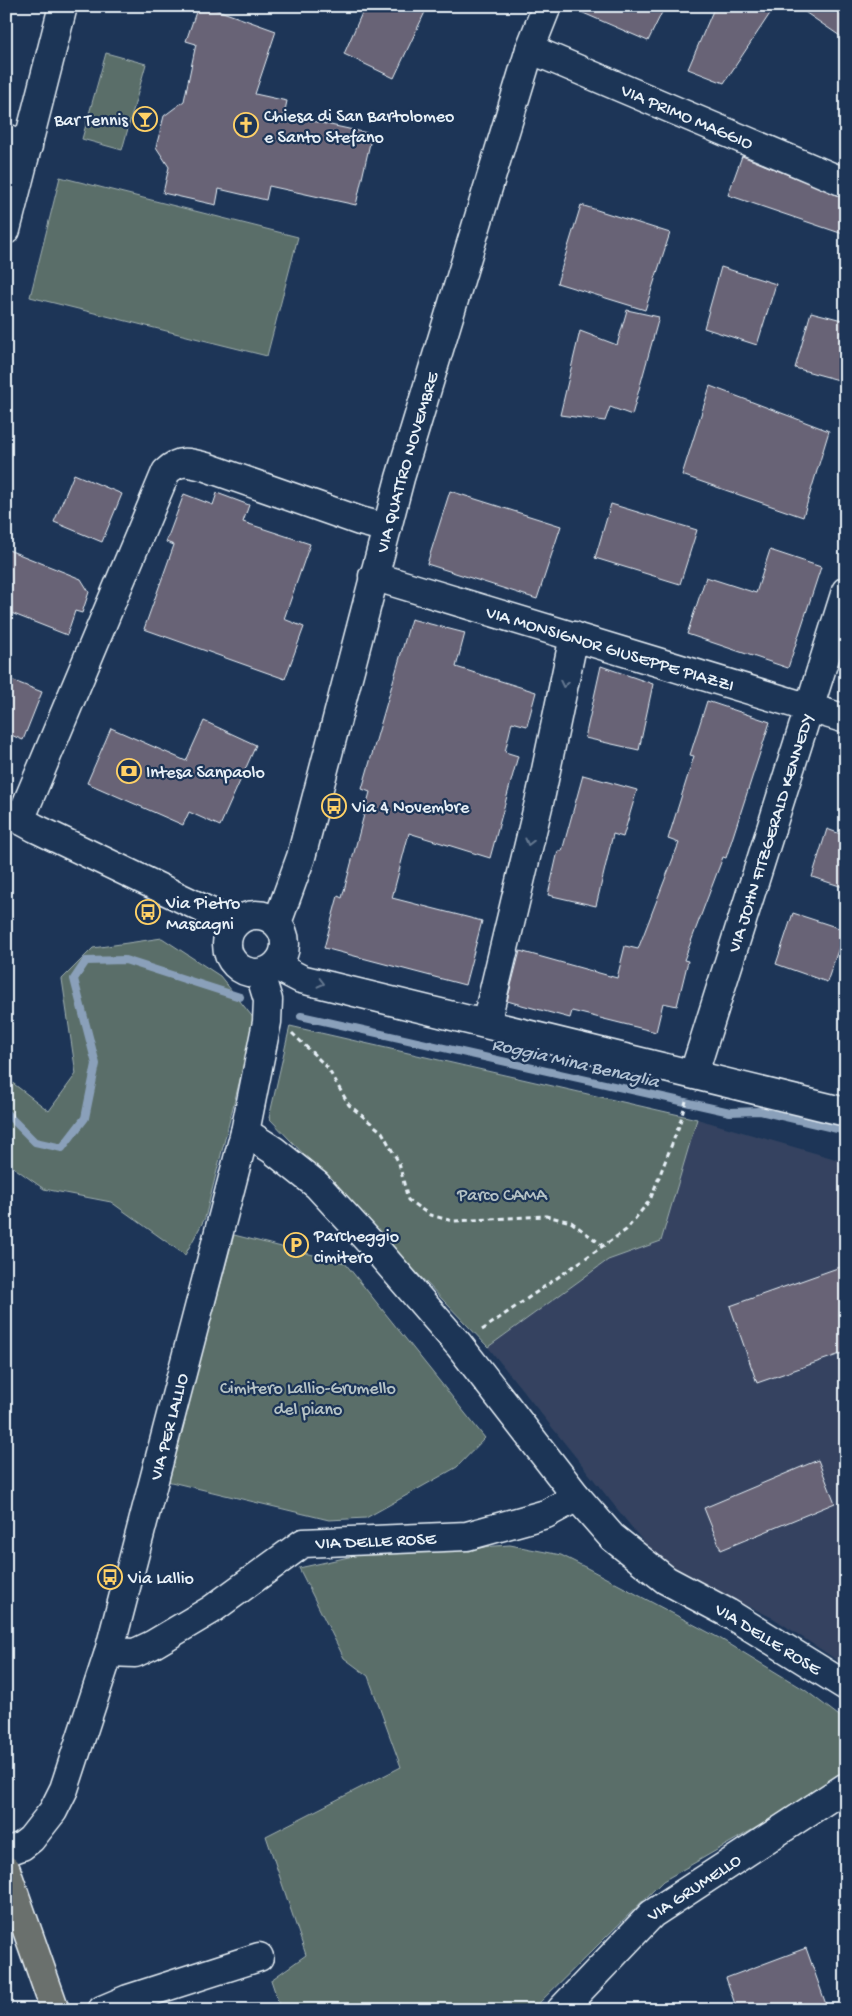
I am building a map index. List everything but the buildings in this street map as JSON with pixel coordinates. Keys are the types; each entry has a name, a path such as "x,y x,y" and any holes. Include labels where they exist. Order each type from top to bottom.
{"main road":[{"path":"6,1870 55,2010"}],"street":[{"path":"6,230 17,142 63,6"},
{"name":"VIA QUATTRO NOVEMBRE","path":"276,923 301,857 387,528 530,49 547,6"},
{"name":"VIA PRIMO MAGGIO","path":"530,49 846,183"},
{"path":"233,925 13,816 166,472 174,463 187,462 360,521 387,528"},
{"name":"VIA MONSIGNOR GIUSEPPE PIAZZI","path":"373,576 846,720"},
{"name":"VIA JOHN FITZGERALD KENNEDY","path":"694,1073 846,591"},
{"path":"489,1024 489,1011 541,794 574,636"},
{"path":"268,970 283,956 286,944 283,932 276,923 266,916 254,914 242,917 233,925 227,936 226,947 230,959 238,968 248,973 268,970 694,1073 846,1112"},
{"name":"VIA PER LALLIO","path":"6,1852 22,1846 32,1838 53,1811 64,1789 109,1652 245,1132 266,1022 268,970"},
{"name":"VIA DELLE ROSE","path":"245,1132 273,1150 317,1185 376,1249 459,1346 577,1497 612,1537 666,1580 728,1613 846,1686"},
{"name":"VIA DELLE ROSE","path":"109,1652 134,1653 152,1645 211,1610 303,1543 467,1536 546,1514 577,1497"},
{"name":"VIA GRUMELLO","path":"561,2010 652,1914 846,1787"},
{"path":"102,2010 128,1999 259,1957"}],"path":[{"path":"266,1022 286,1028 327,1067 349,1105 382,1132 399,1163 408,1200 430,1215 453,1221 546,1216 571,1222 602,1245"},
{"path":"459,1346 626,1230 650,1200 679,1126 686,1099"}],"shaded area":[{"path":"697,1119 846,1162 846,1666 773,1618 670,1570 641,1539 488,1347 608,1260 661,1241"}],"green space":[{"path":"106,53 146,64 122,150 82,139"},
{"path":"60,177 298,237 267,356 30,297"},
{"path":"162,938 220,976 255,1020 205,1218 185,1255 111,1202 44,1189 13,1167 6,1158 6,1078 49,1111 76,1074 62,979 93,948"},
{"name":"Parco CAMA","path":"290,1026 697,1119 661,1241 608,1260 488,1347 269,1118"},
{"name":"Cimitero Lallio-Grumello del piano","path":"234,1235 345,1263 485,1438 457,1467 366,1518 329,1520 167,1481"},
{"path":"510,1545 561,1555 721,1639 805,1690 846,1721 846,1770 811,1796 663,1881 532,2010 281,2010 271,1980 306,1955 266,1836 401,1767 368,1676 344,1658 299,1568 385,1549 437,1550"}],"waterway":[{"name":"Roggia Mina Benaglia","path":"6,1113 35,1142 62,1148 85,1118 96,1064 74,979 86,961 125,960 240,997"},
{"name":"Roggia Mina Benaglia","path":"301,1016 730,1112 760,1111 846,1131"}],"place":[{"name":"Bar Tennis","path":"145,119"},
{"name":"Chiesa di San Bartolomeo e Santo Stefano","path":"246,125"},
{"name":"Intesa Sanpaolo","path":"129,771"},
{"name":"Via 4 Novembre","path":"334,806"},
{"name":"Via Pietro Mascagni","path":"148,912"},
{"name":"Parcheggio cimitero","path":"296,1245"},
{"name":"Via Lallio","path":"110,1577"}]}
